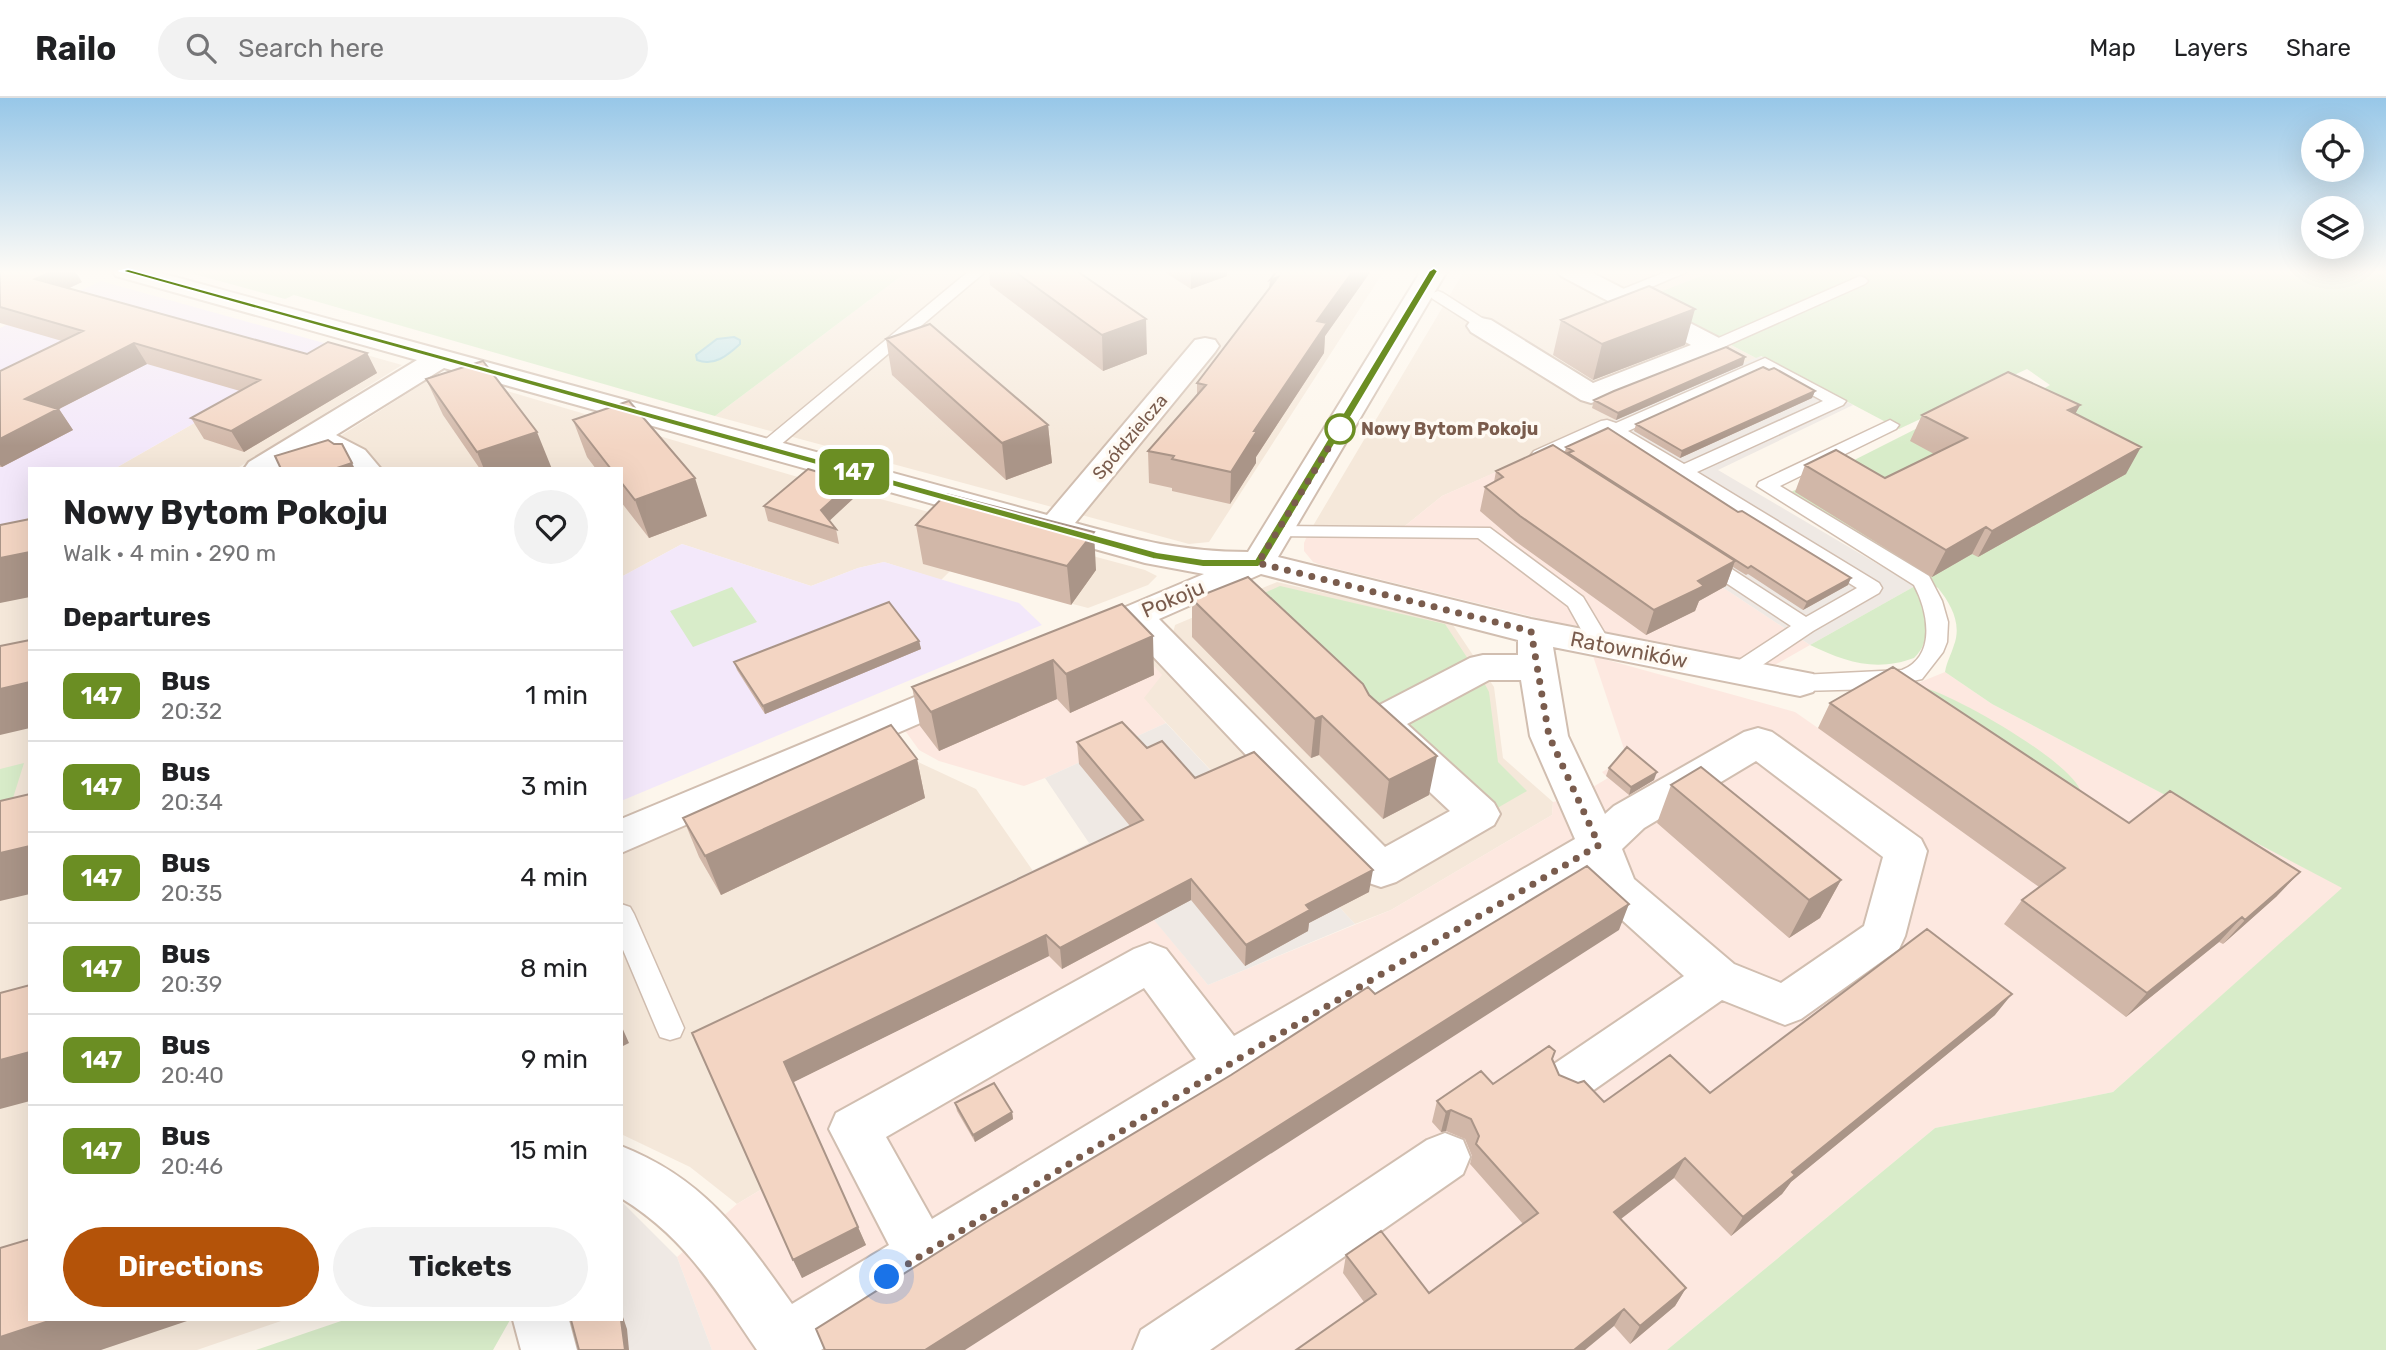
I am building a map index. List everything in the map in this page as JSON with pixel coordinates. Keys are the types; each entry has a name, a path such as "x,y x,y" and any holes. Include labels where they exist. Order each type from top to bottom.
{"street":[{"name":"Ratowników","path":"337,329 1157,556 1203,563 1268,548 1535,649 1600,644 1800,682"},
{"path":"1268,548 1407,329"},
{"path":"1485,329 1591,394 1713,346"},
{"path":"1682,329 1713,346"},
{"name":"Spółdzielcza","path":"1055,527 1205,346"},
{"path":"263,467 441,358"},
{"path":"311,437 349,453 360,460 364,467"},
{"name":"Pokoju","path":"1049,653 1135,616 1268,548"},
{"path":"623,1171 668,1198 718,1245 785,1345 922,1254 1228,1065 1599,845 1629,817 1758,742 1906,851 1883,936 1785,1005 1718,978 1616,889 1599,845 1549,736 1535,649 1483,667 1380,722 1479,814 1381,870 1135,616"},
{"path":"623,836 1000,674"},
{"path":"922,1254 854,1129 1150,962 1228,1065"},
{"path":"1571,1079 1718,978"},
{"path":"1161,1350 1445,1157"},
{"path":"541,1321 549,1350"}],"lane":[{"path":"766,448 908,329"},
{"path":"1713,346 1750,329"},
{"path":"1615,430 1765,363 1837,401 1682,472"},
{"path":"1563,470 1540,455 1607,425 1872,588 1806,626 1738,671"},
{"name":"Ratowników","path":"1800,682 1871,680 1914,674 1932,654 1939,627 1933,601 1922,581 1766,486 1890,425"},
{"path":"1268,548 1483,532 1576,602 1600,644"},
{"path":"1690,551 1806,626"},
{"path":"623,919 670,1028"}],"shaded area":[{"path":"0,329 275,329 331,345 118,467 28,467 28,518 0,531"},
{"path":"830,329 1346,329 1209,542 1189,544 715,416"},
{"path":"1429,329 1700,329 1756,358 1442,496 1395,534 1307,536"},
{"path":"331,345 402,365 239,467 118,467"},
{"path":"1760,356 1853,405 1718,470 1915,586 1810,645 1527,458"},
{"path":"456,376 791,475 1145,570 1157,576 1148,585 1088,608 950,571 941,580 884,562 858,568 811,586 682,544 623,576 623,467 370,467 334,440 433,377"},
{"path":"1527,458 1810,645 1766,670 1551,630 1538,618 1321,565 1313,562 1304,551 1307,536 1395,534 1442,496"},
{"path":"28,518 28,1321 281,1321 197,1350 0,1350 0,531"},
{"path":"682,544 811,586 858,568 884,562 1019,603 1042,625 623,800 623,576"},
{"path":"1277,582 1451,622 1494,687 1503,758 1553,802 1552,815 1391,910 1355,924 1143,698 1141,651 1172,637 1175,625"},
{"path":"1122,630 1162,675 1144,698 1166,723 1045,778 1024,786 939,761 919,750 901,725"},
{"path":"1593,656 1795,712 1818,728 1880,692 1908,687 1945,672 1992,704 2343,888 2113,1092 1935,1128 1667,1350 712,1350 677,1257 737,1204 762,1189 702,1054 1105,860 1208,985 1391,910 1552,815 1553,802 1576,797 1608,778 1602,772 1627,758"},
{"path":"1166,723 1355,924 1208,985 1154,920 926,945 914,928 1089,843 1045,778"},
{"path":"887,732 903,755 976,789 1033,871 914,927 926,945 762,1189 737,1204 690,1167 623,1135 623,845"},
{"path":"623,1203 677,1257 712,1350 562,1350 554,1321 623,1321"}],"green space":[{"path":"414,329 830,329 715,416"},
{"path":"1701,329 2386,329 2386,1350 1667,1350 1935,1128 2113,1092 2342,888 1992,704 1945,672 1957,629 1951,608 1938,588 1785,495 1981,396 2021,402 2050,385 2027,369 1899,429 1761,356 1756,358"},
{"path":"1280,586 1445,624 1470,662 1376,710 1253,598"},
{"path":"1915,586 1925,613 1926,632 1914,658 1874,665 1848,660 1810,645"},
{"path":"732,587 757,622 693,647 670,611"},
{"path":"1480,675 1489,692 1498,762 1527,791 1487,814 1390,723"},
{"path":"1922,687 1938,692 1985,716 2037,749 2074,780 2081,793"},
{"path":"24,763 7,817 0,819 0,769"},
{"path":"341,1321 509,1321 493,1350 256,1350"}],"water":[{"path":"734,337 740,340 740,344 726,356 709,362 697,360 696,355 717,339"}],"building":[{"path":"78,329 218,329 307,354 328,342 367,353 231,431 191,418 260,380 134,343 25,399 58,409 0,439 0,371 83,331"},
{"path":"914,329 936,329 1048,425 1002,443 886,339"},
{"path":"1094,329 1117,329 1102,335"},
{"path":"1238,329 1323,329 1254,431 1257,431 1231,472 1148,451 1206,385 1197,383"},
{"path":"1577,329 1641,329 1602,344"},
{"path":"1726,347 1745,357 1618,413 1594,400 1614,391"},
{"path":"483,361 537,432 477,452 426,379"},
{"path":"1763,367 1769,370 1774,368 1815,391 1682,451 1636,424"},
{"path":"2008,372 2080,405 2068,410 2141,447 1992,531 1986,527 1946,550 1805,465 1836,450 1885,478 1967,438 1922,415"},
{"path":"629,401 695,478 635,500 623,485 623,467 609,467 573,420"},
{"path":"1608,428 1738,512 1742,511 1851,578 1807,602 1751,566 1748,568 1568,453 1573,451 1566,447"},
{"path":"328,440 334,444 342,444 352,463 340,467 280,467 275,456"},
{"path":"1553,445 1735,561 1698,581 1704,586 1654,610 1520,516 1485,487 1503,477 1496,471"},
{"path":"808,469 852,482 821,510 836,529 764,506"},
{"path":"946,494 1094,532 1067,566 916,525"},
{"path":"28,519 28,552 0,558 0,525"},
{"path":"1248,577 1363,684 1369,695 1437,756 1389,780 1322,716 1315,719 1192,599"},
{"path":"889,602 919,641 763,706 734,662"},
{"path":"1122,604 1153,636 1066,674 1053,660 931,712 912,687"},
{"path":"28,640 28,682 0,689 0,646"},
{"path":"1893,667 2129,823 2170,791 2300,872 2245,920 2242,917 2147,993 2022,900 2065,868 1830,703"},
{"path":"1122,722 1147,748 1162,741 1195,778 1254,752 1373,870 1306,905 1310,910 1246,945 1191,879 1060,948 1046,935 784,1062 858,1227 793,1260 692,1033 1143,820 1077,742"},
{"path":"891,725 917,759 705,856 683,818"},
{"path":"1627,747 1657,772 1631,787 1609,768"},
{"path":"1701,767 1841,880 1809,900 1671,785"},
{"path":"28,794 28,846 0,853 0,801"},
{"path":"1587,866 1629,904 925,1350 825,1350 816,1329 986,1222 1231,1075 1368,987 1375,994"},
{"path":"1927,929 2012,994 1792,1172 1795,1175 1743,1217 1685,1158 1614,1212 1686,1288 1640,1326 1624,1309 1574,1350 1296,1350 1376,1294 1346,1255 1381,1231 1429,1293 1538,1213 1476,1144 1479,1136 1471,1119 1451,1110 1446,1112 1437,1101 1481,1071 1493,1084 1549,1046 1555,1051 1552,1059 1559,1075 1578,1083 1584,1081 1604,1102 1670,1055 1710,1093"},
{"path":"28,986 28,1053 0,1060 0,993"},
{"path":"994,1083 1012,1112 973,1135 955,1103"},
{"path":"28,1240 28,1321 49,1321 0,1337 0,1248"},
{"path":"571,1321 621,1321 625,1350 579,1350"}],"bus line":[{"name":"147","path":"340,329 1157,556 1203,563 1258,563 1399,329"}],"place":[{"name":"Nowy Bytom Pokoju","path":"1340,429"}],"route":[{"path":"887,1277 1228,1065 1599,845 1549,736 1531,631 1258,563 1340,429"}]}
